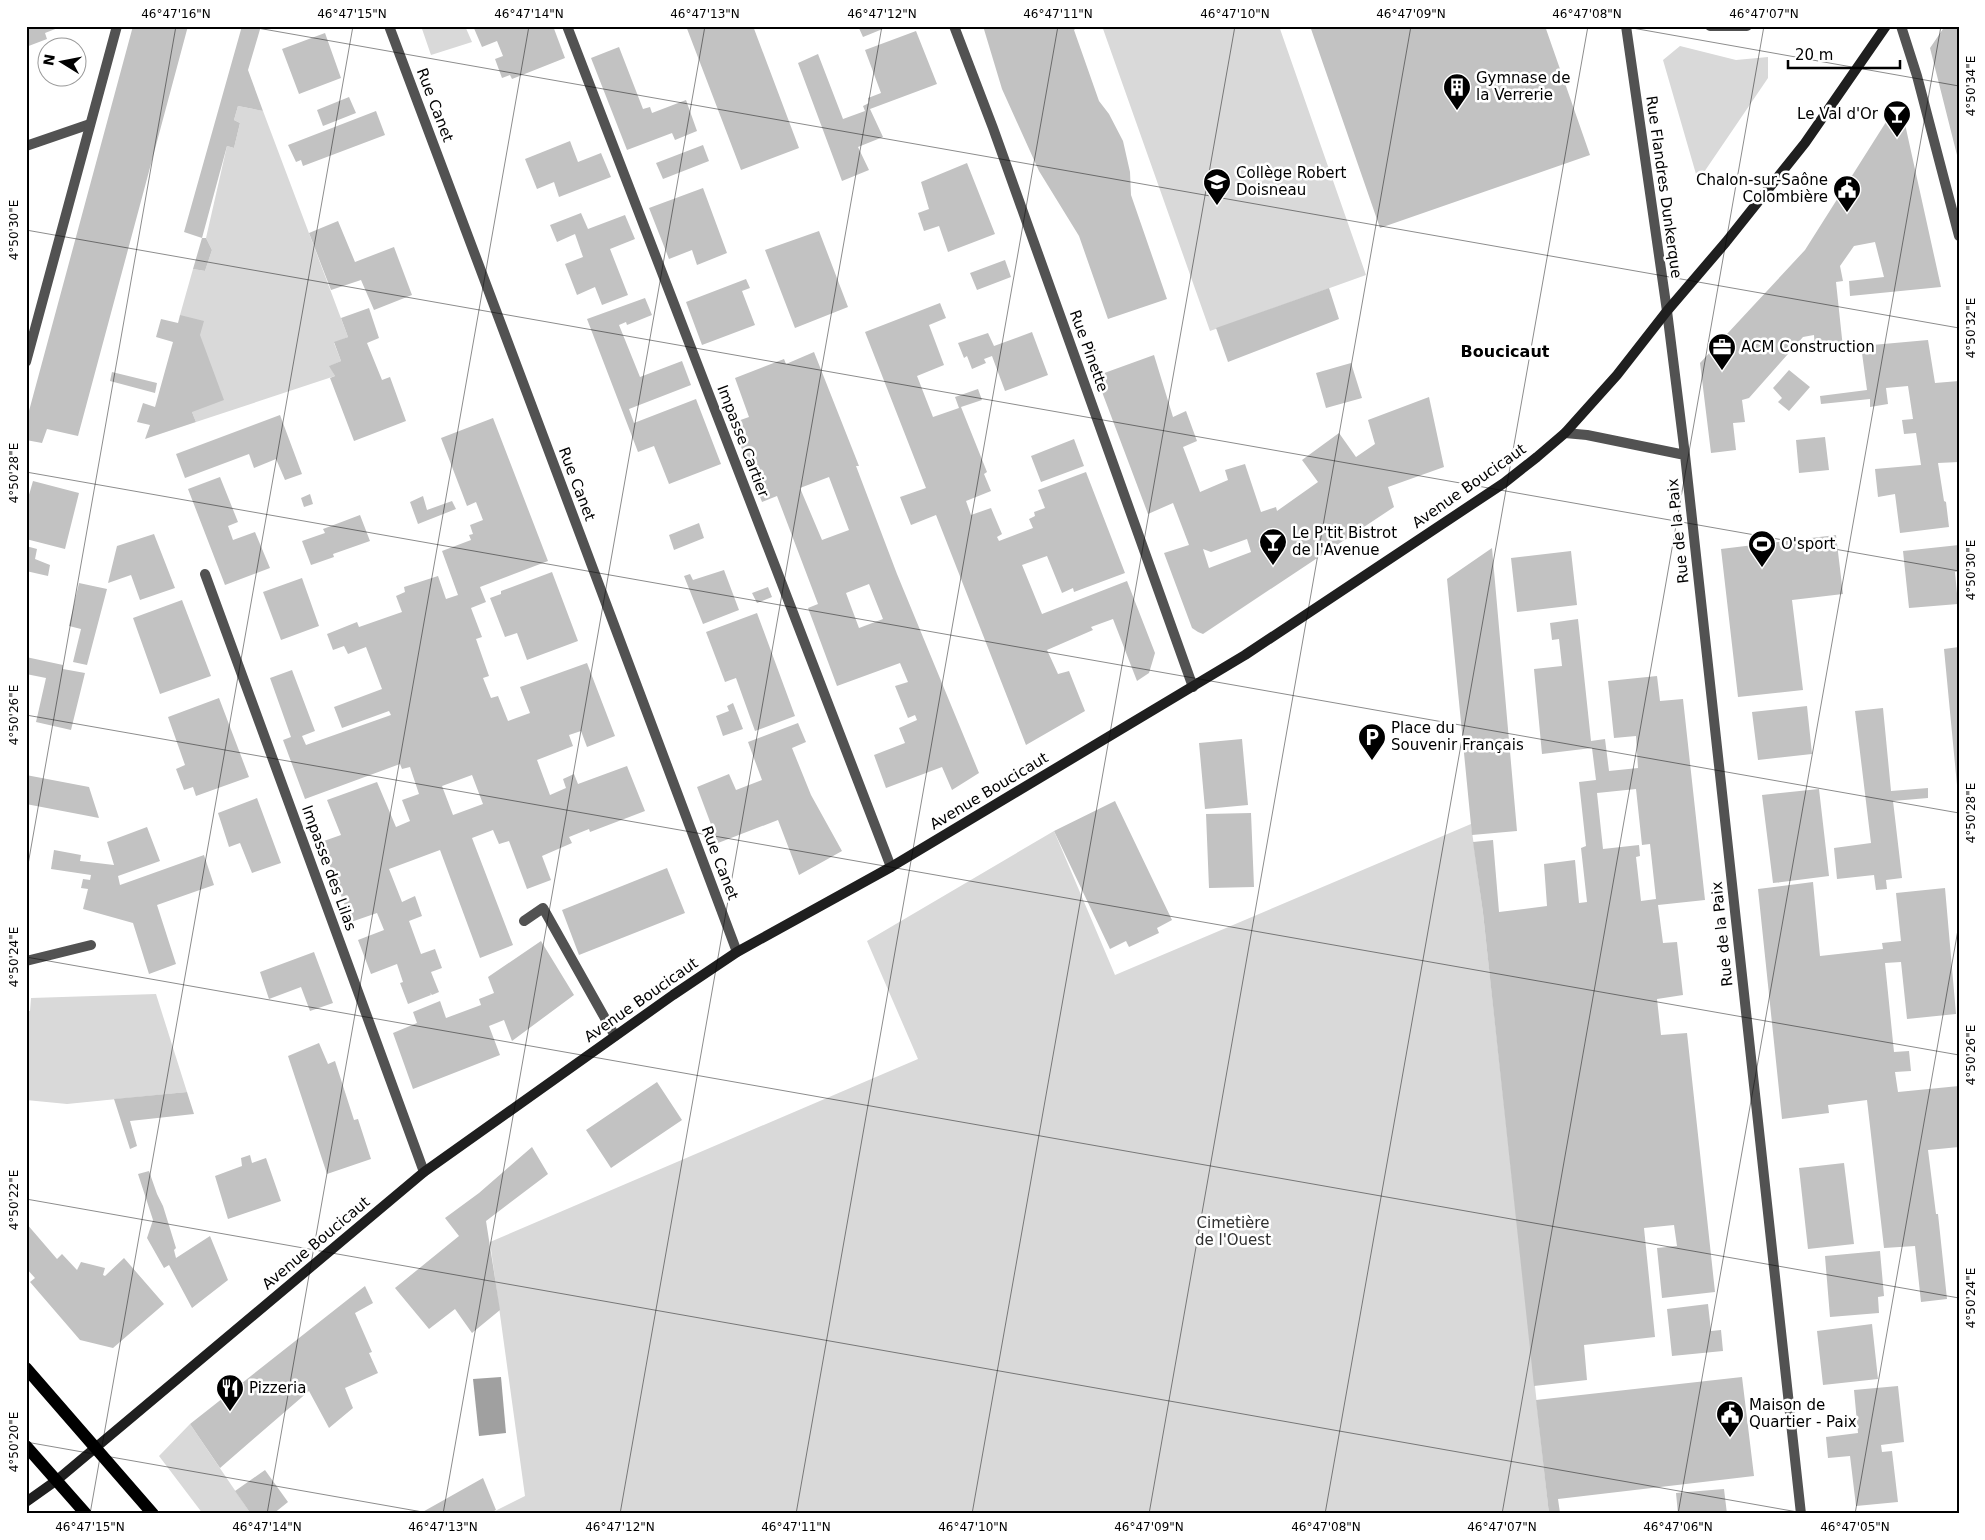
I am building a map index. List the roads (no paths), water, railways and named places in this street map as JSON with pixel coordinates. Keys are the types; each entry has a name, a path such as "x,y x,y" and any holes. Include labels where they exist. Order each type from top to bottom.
{"main road":[{"name":"Avenue Boucicaut","path":"26,1502 57,1480 424,1172 673,995 737,952 891,867 1245,655 1504,483 1537,457 1565,432 1617,376 1726,242 1805,143 1886,26"},
{"path":"26,1368 153,1514"},
{"path":"26,1446 86,1514"}],"street":[{"path":"26,362 117,26"},
{"name":"Rue Canet","path":"389,26 737,952"},
{"name":"Impasse Cartier","path":"567,26 891,867"},
{"name":"Rue Pinette","path":"954,26 993,128 1193,687"},
{"name":"Rue Flandres Dunkerque","path":"1626,26 1668,311 1672,351"},
{"path":"1710,26 1747,26"},
{"path":"1901,26 1917,76 1959,236"},
{"path":"26,146 90,124"},
{"name":"Rue de la Paix","path":"1672,351 1685,454 1801,1514"},
{"path":"1565,432 1685,454"},
{"name":"Impasse des Lilas","path":"205,574 424,1172"},
{"path":"524,921 542,908 615,1036"},
{"path":"26,960 91,945"}],"place":[{"name":"Gymnase de la Verrerie","path":"1457,111"},
{"name":"Le Val d'Or","path":"1897,138"},
{"name":"Collège Robert Doisneau","path":"1217,206"},
{"name":"Chalon-sur-Saône Colombière","path":"1847,213"},
{"name":"ACM Construction","path":"1722,371"},
{"name":"Le P'tit Bistrot de l'Avenue","path":"1273,566"},
{"name":"O'sport","path":"1762,568"},
{"name":"Place du Souvenir Français","path":"1372,761"},
{"name":"Pizzeria","path":"230,1412"},
{"name":"Maison de Quartier - Paix","path":"1730,1438"}],"district":[{"name":"Boucicaut","path":"1505,351"}],"park label":[{"name":"Cimetière de l'Ouest","path":"1233,1232"}]}
